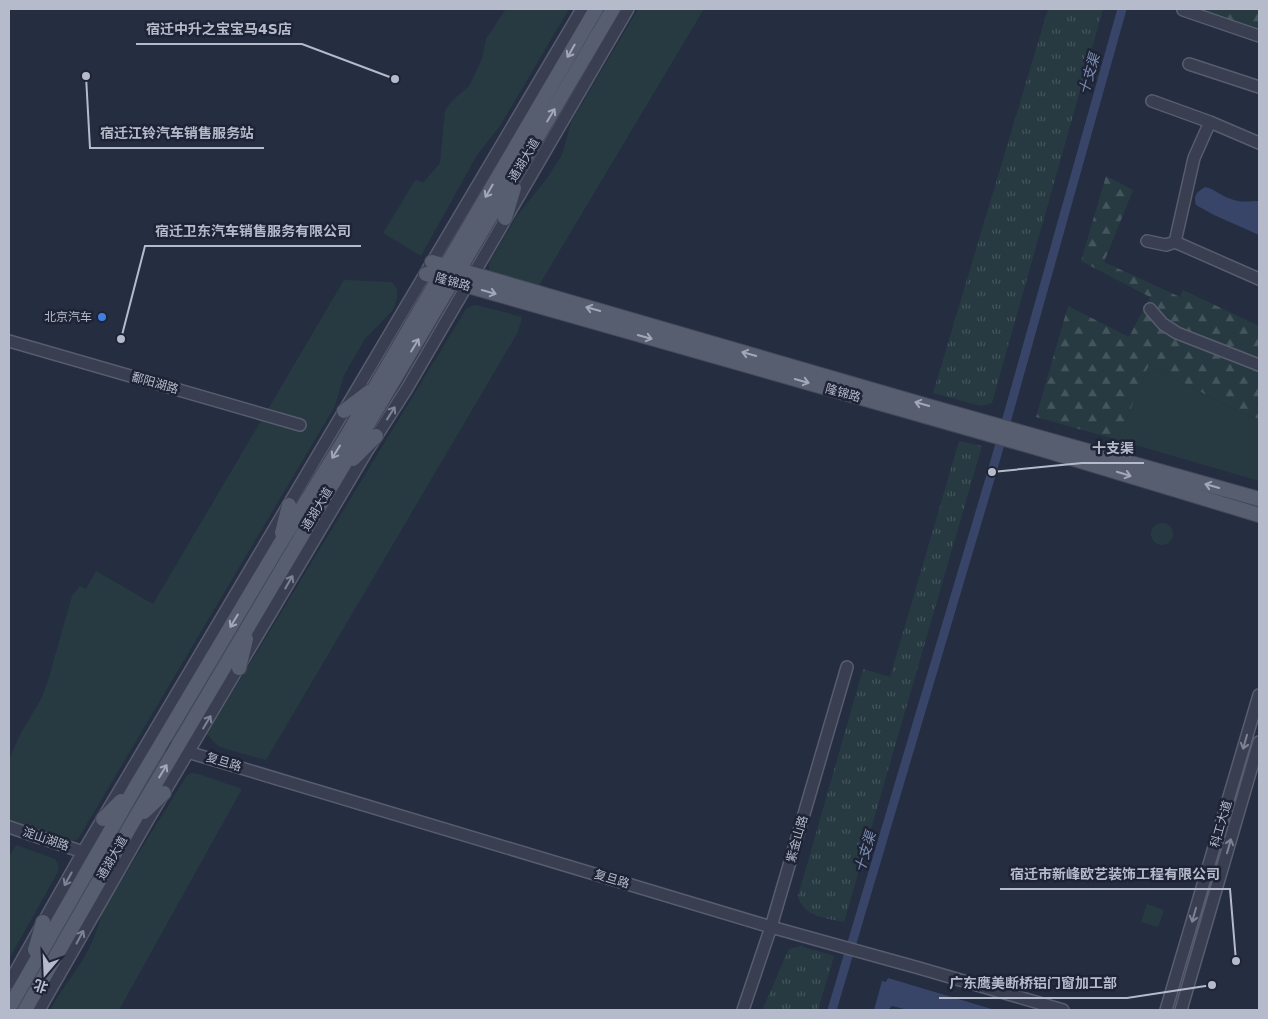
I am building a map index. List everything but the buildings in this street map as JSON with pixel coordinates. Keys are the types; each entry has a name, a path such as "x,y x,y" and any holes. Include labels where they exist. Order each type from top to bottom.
{"main road":[{"name":"通湖大道","path":"9,1008 11,992 26,976 136,786 374,388 435,270 596,9"},
{"name":"通湖大道","path":"25,1010 134,820 182,750 249,624 340,472 462,278 520,168 614,9"},
{"path":"505,218 520,168"},
{"name":"隆锦路","path":"435,270 1045,445 1259,500"},
{"path":"344,411 374,388"},
{"path":"340,472 376,436"},
{"name":"隆锦路","path":"1045,445 1259,515"},
{"path":"278,547 289,504"},
{"path":"239,668 249,624"},
{"path":"103,819 136,786"},
{"path":"134,820 164,793"},
{"path":"26,976 44,922"}],"street":[{"path":"11,992 44,922 81,855 344,411 435,270 582,9"},
{"path":"39,1010 164,793 182,750 239,668 376,436 406,390 462,278 505,218 628,9"},
{"path":"1183,10 1259,36"},
{"path":"1189,64 1259,87"},
{"path":"1152,101 1210,122 1259,143"},
{"path":"1175,242 1194,158 1210,122"},
{"path":"1147,241 1166,245 1175,242 1259,279"},
{"path":"1150,309 1163,324 1177,332 1259,365"},
{"name":"鄱阳湖路","path":"9,341 299,428 9,347"},
{"name":"紫金山路","path":"744,1010 772,927 847,666"},
{"name":"科工大道","path":"1166,1010 1259,695"},
{"name":"科工大道","path":"1181,1010 1259,742"},
{"name":"复旦路","path":"161,744 772,927 1063,1010"},
{"name":"淀山湖路","path":"9,827 81,855"},
{"name":"淀山湖路","path":"9,834 81,855"}],"green space":[{"path":"506,9 569,9 500,126 477,155 421,256 383,233 416,179 423,183 440,163 445,110 469,86 482,59 486,39"},
{"path":"638,9 704,9 538,287 494,275 489,268 491,259 518,214 545,181 562,155 571,122"},
{"path":"1048,9 1103,9 992,403 981,406 933,393"},
{"path":"1190,9 1259,9 1259,33"},
{"path":"1106,176 1133,190 1104,262 1180,297 1183,290 1259,326 1259,399 1257,405 1259,406 1259,419 1239,412 1149,365 1118,440 1036,417 1068,306 1129,337 1150,297 1081,261"},
{"path":"344,280 392,282 397,289 397,298 393,310 365,339 344,375 335,406 78,839 68,842 9,821 9,759 20,735 42,697 72,596 80,586 86,589 96,571 153,604"},
{"path":"477,305 522,317 518,332 266,760 218,746 207,734 466,309"},
{"path":"1149,365 1239,412 1259,419 1259,481 1118,440"},
{"path":"959,441 982,446 844,922 823,918 805,908 798,896 863,669 890,677"},
{"path":"1162,523 1170,526 1173,534 1170,542 1162,545 1154,542 1151,534 1154,526"},
{"path":"192,773 242,789 119,1010 50,1010 89,949 102,912 187,775"},
{"path":"16,845 55,859 59,866 58,872 9,959 9,857"},
{"path":"1147,904 1164,910 1158,927 1141,922"},
{"path":"801,946 834,956 818,1010 762,1010 789,949"}],"water":[{"path":"1205,187 1235,200 1245,202 1259,201 1259,235 1196,205 1196,194"},
{"path":"888,978 995,1010 908,1010 892,1006 888,1010 874,1010 882,981 886,982"}],"waterway":[{"name":"十支渠","path":"832,1010 992,472 1122,9"}],"place":[{"name":"宿迁江铃汽车销售服务站","path":"86,76"},
{"name":"宿迁中升之宝宝马4S店","path":"395,79"},
{"name":"北京汽车","path":"102,317"},
{"name":"宿迁卫东汽车销售服务有限公司","path":"121,339"},
{"name":"十支渠","path":"992,472"},
{"name":"宿迁市新峰欧艺装饰工程有限公司","path":"1236,961"},
{"name":"广东鹰美断桥铝门窗加工部","path":"1212,985"}]}
